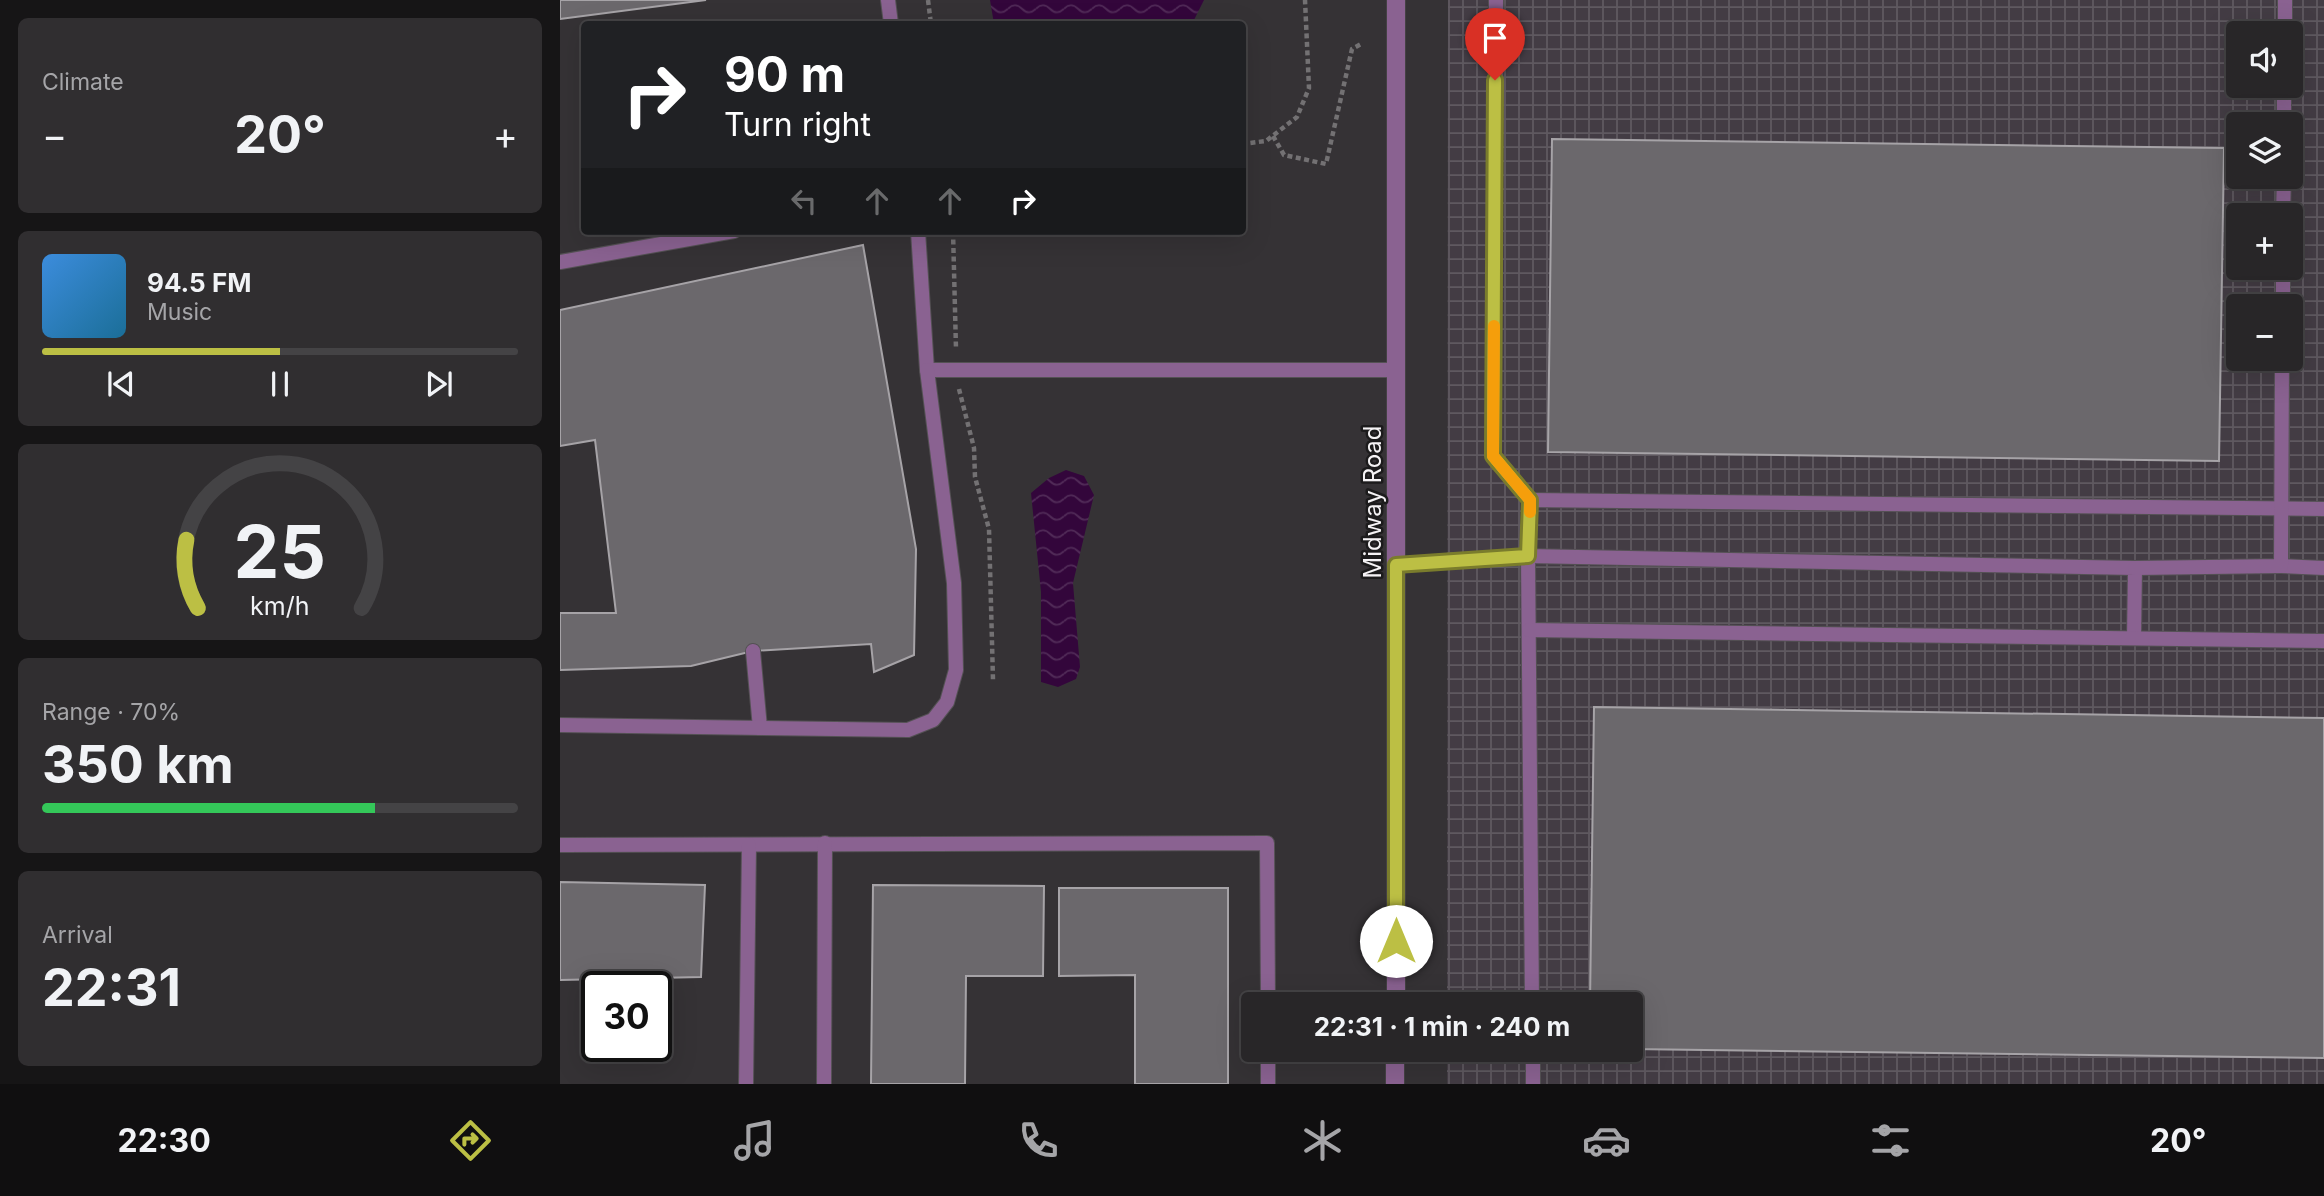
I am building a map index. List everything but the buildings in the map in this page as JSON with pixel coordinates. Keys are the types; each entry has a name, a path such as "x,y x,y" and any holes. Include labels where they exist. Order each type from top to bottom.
{"street":[{"name":"Midway Road","path":"1395,992 1396,0"},
{"path":"1395,1062 1395,1084"}],"lane":[{"path":"888,0 891,21"},
{"path":"1496,0 1493,456 1530,500 1528,556 1532,992"},
{"path":"2285,0 2285,21"},
{"path":"560,262 712,235"},
{"path":"560,725 908,730 933,720 947,702 956,670 954,583 927,370 918,235"},
{"path":"927,370 1396,370"},
{"path":"2281,566 2282,371"},
{"path":"1530,500 2324,509"},
{"path":"1396,565 1528,556 2135,568 2324,568"},
{"path":"2134,638 2135,568"},
{"path":"1529,630 2324,641"},
{"path":"753,651 760,728"},
{"path":"560,845 1267,843 1268,992"},
{"path":"824,1084 825,844"},
{"path":"746,1084 749,845"},
{"path":"1268,1062 1268,1084"},
{"path":"1533,1062 1533,1084"}],"path":[{"path":"928,0 931,21"},
{"path":"1246,144 1266,141 1297,117 1309,88 1305,0"},
{"path":"1273,136 1284,155 1326,164 1352,49 1363,43"},
{"path":"953,235 956,370 974,448 975,477 989,529 993,680"}],"shaded area":[{"path":"1448,0 2324,0 2324,1084 1447,1084 1447,1062 1643,1062 1643,992 1447,992"}],"water":[{"path":"990,0 1204,0 1194,21 994,21"},
{"path":"1066,470 1084,476 1094,495 1073,583 1080,667 1076,679 1058,687 1041,682 1041,592 1031,493 1049,478"}],"slow traffic":[{"path":"1494,326 1493,456 1530,500 1530,512"}],"route":[{"path":"1396,941 1396,565 1528,556 1530,500 1493,456 1495,80"}]}
